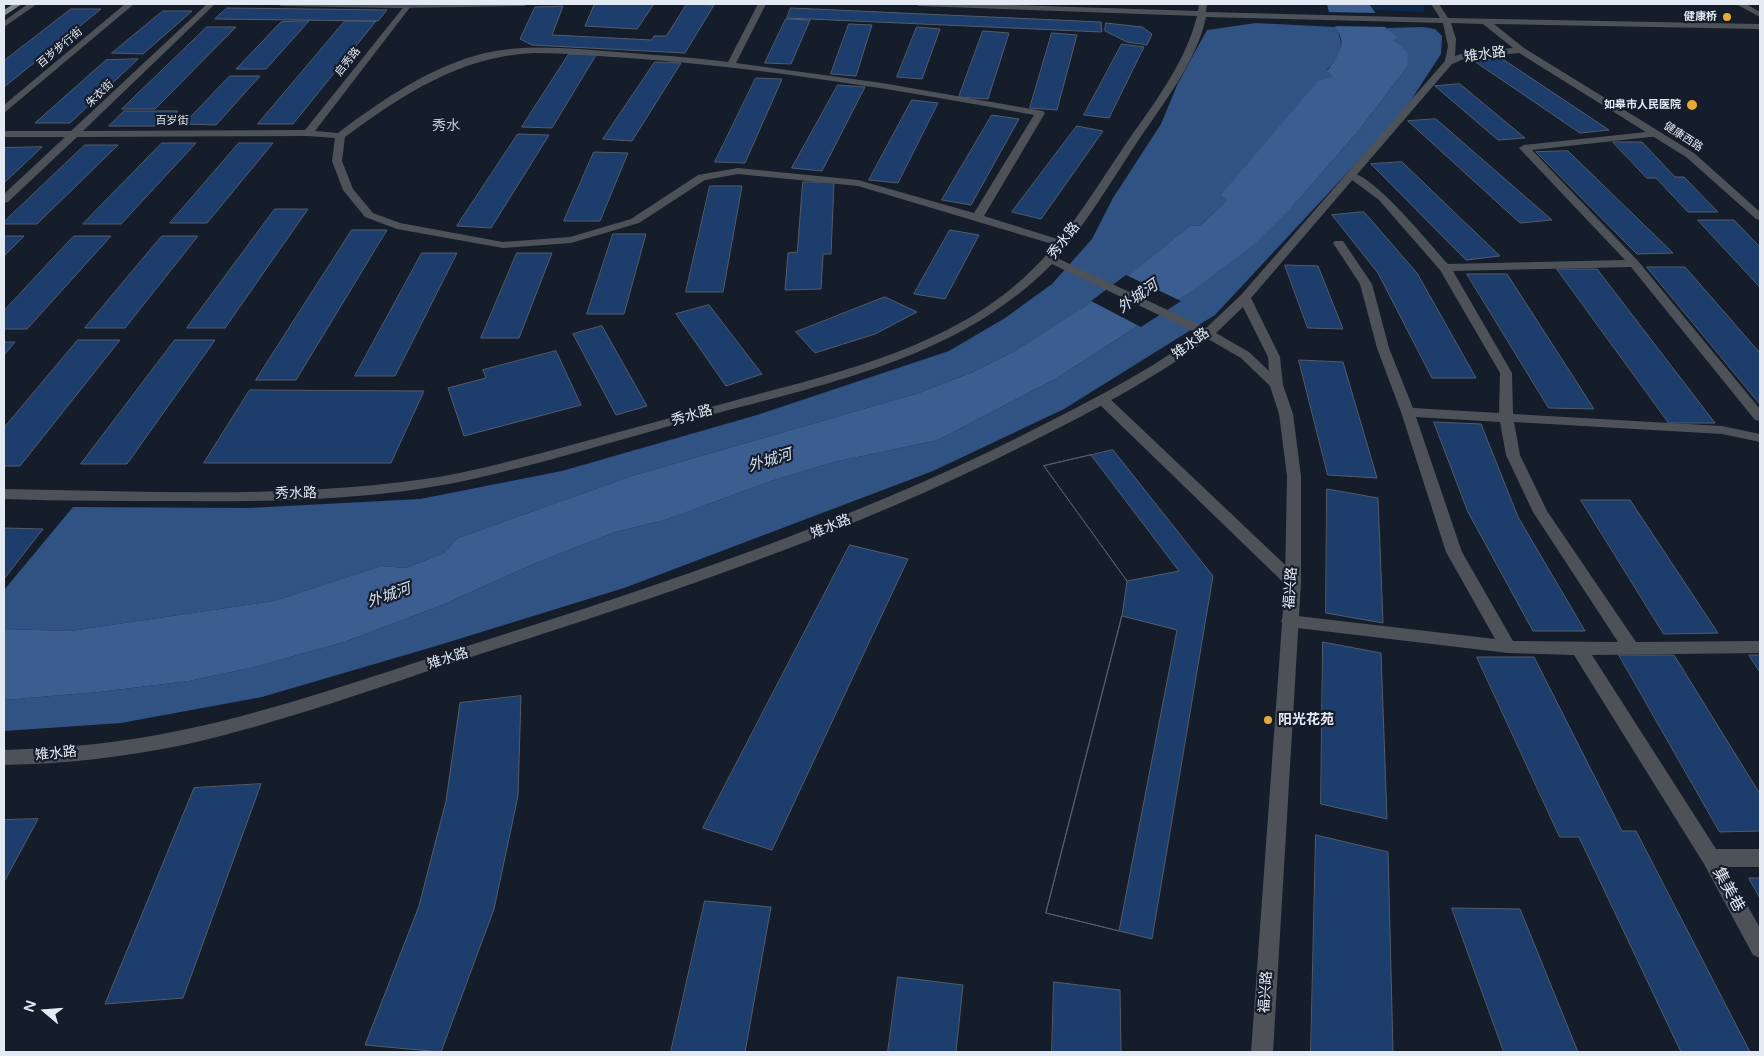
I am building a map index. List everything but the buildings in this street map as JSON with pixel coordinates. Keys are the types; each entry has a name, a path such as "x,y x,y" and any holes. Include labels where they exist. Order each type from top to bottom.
{"main road":[{"path":"4,14 18,4"}],"street":[{"path":"4,25 33,4"},
{"name":"百岁步行街","path":"4,110 130,4"},
{"name":"朱衣街","path":"4,200 211,4"},
{"path":"282,4 407,6 524,4"},
{"path":"731,64 762,4"},
{"path":"919,4 1204,9 1313,18 1760,26"},
{"path":"1436,4 1448,21 1454,51 1449,62"},
{"path":"1740,4 1760,15"},
{"name":"启秀路","path":"308,132 407,6"},
{"name":"秀水路","path":"4,494 236,496 332,493 412,486 479,474 777,392 860,368 928,344 974,321 1016,292 1051,259 1157,105 1177,71 1204,9"},
{"name":"健康西路","path":"1485,21 1522,50 1690,154 1760,217"},
{"name":"雉水路","path":"4,758 129,747 208,732 504,641 804,538 874,510 996,455 1159,367 1208,334 1245,298 1449,62 1464,56 1522,50"},
{"path":"977,218 1040,113 870,82 696,59 551,51 485,56 452,68 388,102 340,136 337,161 348,190 369,214 397,226 503,245 571,240 635,222 702,177 738,171 858,183 1062,244"},
{"name":"百岁街","path":"4,134 308,132 340,136"},
{"path":"1656,134 1524,148 1634,263 1760,417"},
{"path":"1352,175 1383,198 1445,268 1506,373 1506,416 1513,455 1540,512 1631,648"},
{"path":"1339,243 1366,284 1383,348 1408,412 1454,552 1508,647"},
{"name":"福兴路","path":"1051,259 1186,322 1245,355 1276,385 1286,414 1292,443 1294,476 1293,582 1262,1052"},
{"path":"1445,268 1634,263"},
{"path":"1245,298 1274,357 1276,385"},
{"path":"1102,399 1293,582"},
{"path":"1408,412 1506,416 1722,430 1760,438"},
{"path":"1289,621 1508,647 1579,649 1760,647"},
{"name":"集美巷","path":"1579,649 1711,858 1760,948"},
{"path":"1711,858 1760,858"}],"shaded area":[{"path":"1369,4 1425,4 1424,12 1372,10"},
{"path":"1256,23 1336,27 1341,40 1341,46 1338,55 1327,70 1335,77 1222,195 1227,200 1200,226 1191,225 1111,291 1013,352 973,372 919,393 632,476 458,538 444,553 406,568 381,566 274,601 70,631 4,629 4,590 73,507 249,508 420,499 562,471 757,415 949,351 1005,318 1052,284 1092,239 1113,198 1161,124 1178,83 1207,30"},
{"path":"1423,27 1435,29 1442,36 1441,54 1402,114 1215,315 1064,409 933,471 624,588 436,646 262,697 121,723 4,731 4,700 99,692 189,681 254,667 344,642 442,605 531,565 615,532 665,520 771,481 834,462 938,440 1055,379 1186,295 1293,206 1359,130 1407,67 1394,39 1397,38 1386,28"}],"water":[{"name":"外城河","path":"1327,4 1369,4 1386,28 1398,38 1394,40 1408,53 1407,67 1359,130 1293,206 1252,246 1186,295 1055,379 938,440 834,462 771,481 665,520 615,532 531,565 442,605 344,642 254,667 189,681 99,692 4,700 4,629 70,631 274,601 381,566 406,568 444,553 458,538 632,476 919,393 973,372 1013,352 1110,291 1191,225 1200,226 1227,200 1221,195 1318,81 1334,77 1327,71 1336,59 1342,43"}],"pier":[{"path":"1326,12 1377,13 1389,27 1333,26"},
{"path":"1126,275 1181,301 1141,327 1091,301"}],"place":[{"name":"健康桥","path":"1727,17"},
{"name":"如皋市人民医院","path":"1692,105"},
{"name":"阳光花苑","path":"1268,720"}],"district":[{"name":"秀水","path":"446,126"}]}
